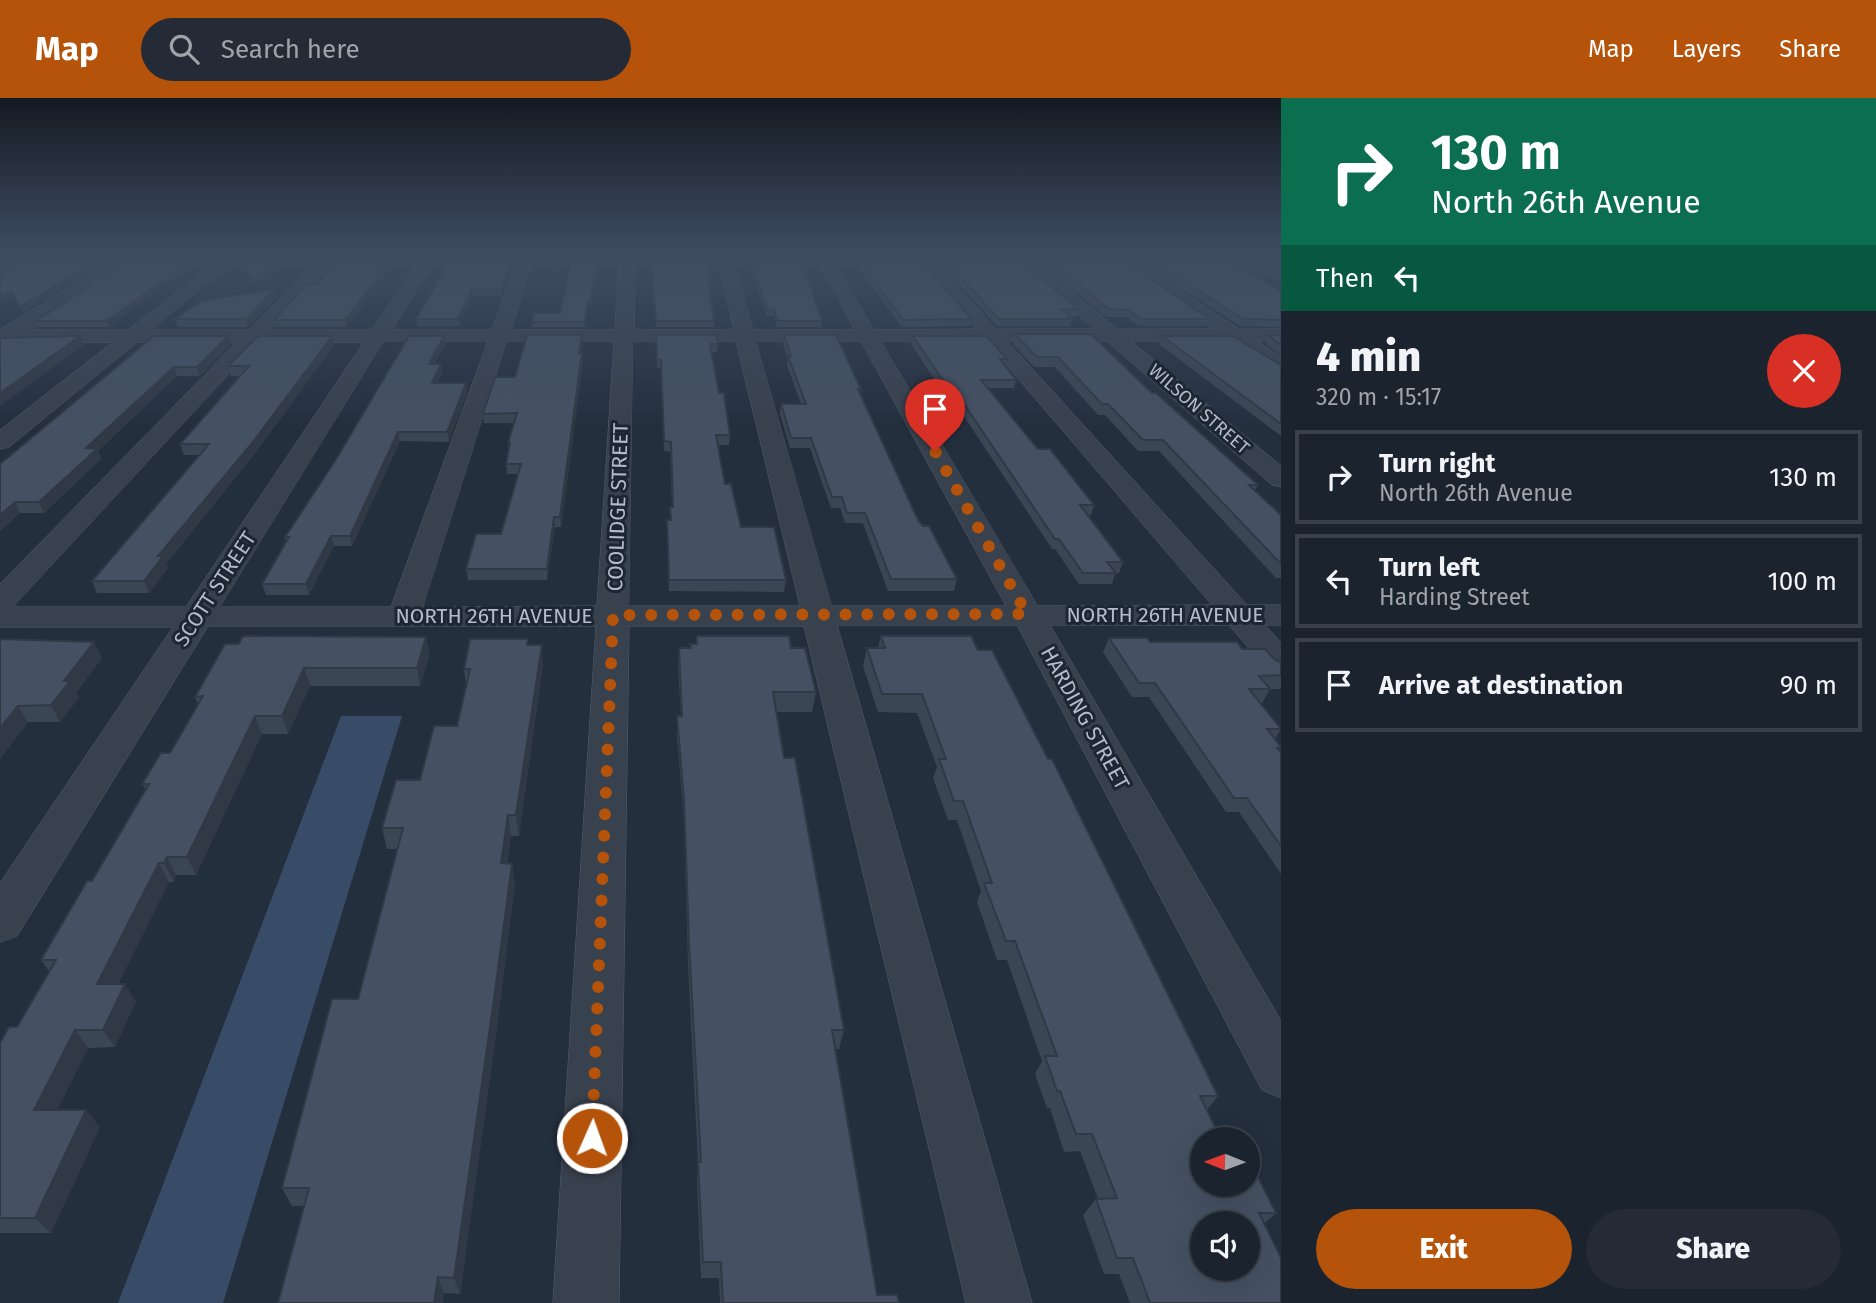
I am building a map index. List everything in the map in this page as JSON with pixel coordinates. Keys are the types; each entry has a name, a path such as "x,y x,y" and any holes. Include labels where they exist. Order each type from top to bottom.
{"street":[{"path":"3,337 41,313"},
{"path":"0,442 161,313"},
{"path":"0,602 276,313"},
{"name":"SCOTT STREET","path":"0,922 392,313"},
{"path":"404,616 507,313"},
{"name":"COOLIDGE STREET","path":"586,1303 626,313"},
{"path":"739,313 999,1303"},
{"name":"HARDING STREET","path":"856,313 1027,614 1281,1072"},
{"path":"971,313 1281,664"},
{"name":"WILSON STREET","path":"1086,313 1281,479"},
{"path":"1203,313 1281,366"},
{"path":"3,337 1281,334"},
{"name":"NORTH 26TH AVENUE","path":"0,617 1281,615"}],"water":[{"path":"341,716 402,716 223,1303 118,1303"}],"building":[{"path":"48,313 117,313 106,321 36,321"},
{"path":"183,313 252,313 246,319 175,319"},
{"path":"280,313 350,313 345,320 274,320"},
{"path":"419,313 461,313 458,319 416,319"},
{"path":"534,313 586,313 585,322 532,322"},
{"path":"655,313 713,313 714,321 656,321"},
{"path":"775,313 819,313 822,321 778,321"},
{"path":"898,313 967,313 972,319 903,320"},
{"path":"994,313 1066,313 1072,319 999,319"},
{"path":"1133,313 1201,313 1209,319 1141,319"},
{"path":"1234,313 1281,313 1281,320 1243,319"},
{"path":"1015,334 1091,334 1152,393 1156,393 1258,485 1249,485 1281,515 1281,564 1163,440 1143,440 1108,404 1102,404 1058,357 1037,357"},
{"path":"527,335 582,335 579,353 582,353 560,517 554,517 547,569 466,569 476,534 501,534 521,464 506,464 508,443 517,413 483,414 495,377 515,377"},
{"path":"656,335 716,335 718,344 710,344 719,393 724,393 730,435 716,435 725,484 731,484 741,527 774,527 786,580 669,580 667,520 671,520 670,507 673,507 671,442 664,441 661,360 657,360"},
{"path":"784,335 836,335 918,520 923,526 929,526 957,579 891,579 865,513 847,513 842,497 832,497 811,438 791,438 781,404 806,404 788,356 791,356"},
{"path":"1281,335 1281,345 1269,336"},
{"path":"80,336 0,393 0,339"},
{"path":"154,336 228,336 197,367 174,367 86,448 97,449 39,502 15,502 0,515 0,464"},
{"path":"258,336 332,336 253,442 158,556 163,556 144,581 92,581 209,444 180,444 249,366 228,366"},
{"path":"409,336 444,336 429,364 441,364 432,383 466,383 447,432 398,432 350,536 331,536 306,584 262,584 289,537 285,537 335,461"},
{"path":"913,336 987,336 1007,359 1000,359 1016,380 981,380 1038,449 1050,449 1094,505 1080,505 1123,562 1107,562 1116,573 1083,573 1059,539 1055,539 964,404 961,400 956,400"},
{"path":"1162,336 1233,336 1281,365 1281,424"},
{"path":"697,636 789,636 791,648 805,648 816,692 773,692 784,758 795,758 844,1030 832,1030 877,1295 897,1295 899,1303 723,1303 721,1262 703,1262 698,1162 701,1162 684,801 677,716 682,716 679,648 691,648 690,644 697,644"},
{"path":"881,636 971,636 978,650 992,650 1048,759 1052,759 1218,1096 1200,1096 1215,1127 1190,1127 1190,1197 1260,1197 1260,1181 1276,1213 1190,1211 1190,1281 1260,1281 1260,1215 1281,1258 1281,1303 1150,1303 1133,1258 1117,1258 1096,1199 1117,1198 1092,1134 1076,1134 1060,1091 1057,1091 1045,1056 1057,1056 1015,941 1006,941 984,883 992,883 963,801 954,801 939,759 946,759 922,694 882,694 867,648 885,648"},
{"path":"242,637 426,637 417,668 304,668 282,716 255,716 187,857 167,857 164,863 159,863 97,984 125,984 103,1030 75,1030 34,1110 86,1110 35,1218 0,1218 0,1043 9,1027 17,1027 56,960 41,960 87,881 92,881 149,784 142,784 161,753 170,753 203,696 195,697 225,644 239,644"},
{"path":"1109,638 1147,638 1150,642 1237,642 1242,649 1265,649 1275,660 1281,662 1281,675 1259,676 1270,689 1249,689 1281,729 1267,729 1281,747 1277,748 1281,752 1281,846 1247,798 1234,798 1155,683 1139,683"},
{"path":"0,639 94,642 64,681 70,681 51,705 18,706 0,728"},
{"path":"470,639 528,639 527,645 542,645 516,815 508,815 501,863 512,864 454,1278 438,1277 434,1303 278,1303 309,1188 282,1188 332,999 358,999 403,828 382,828 396,780 420,780 434,726 457,726 470,669 464,669"}],"route":[{"path":"592,1138 613,615 1027,614 935,451"}]}
